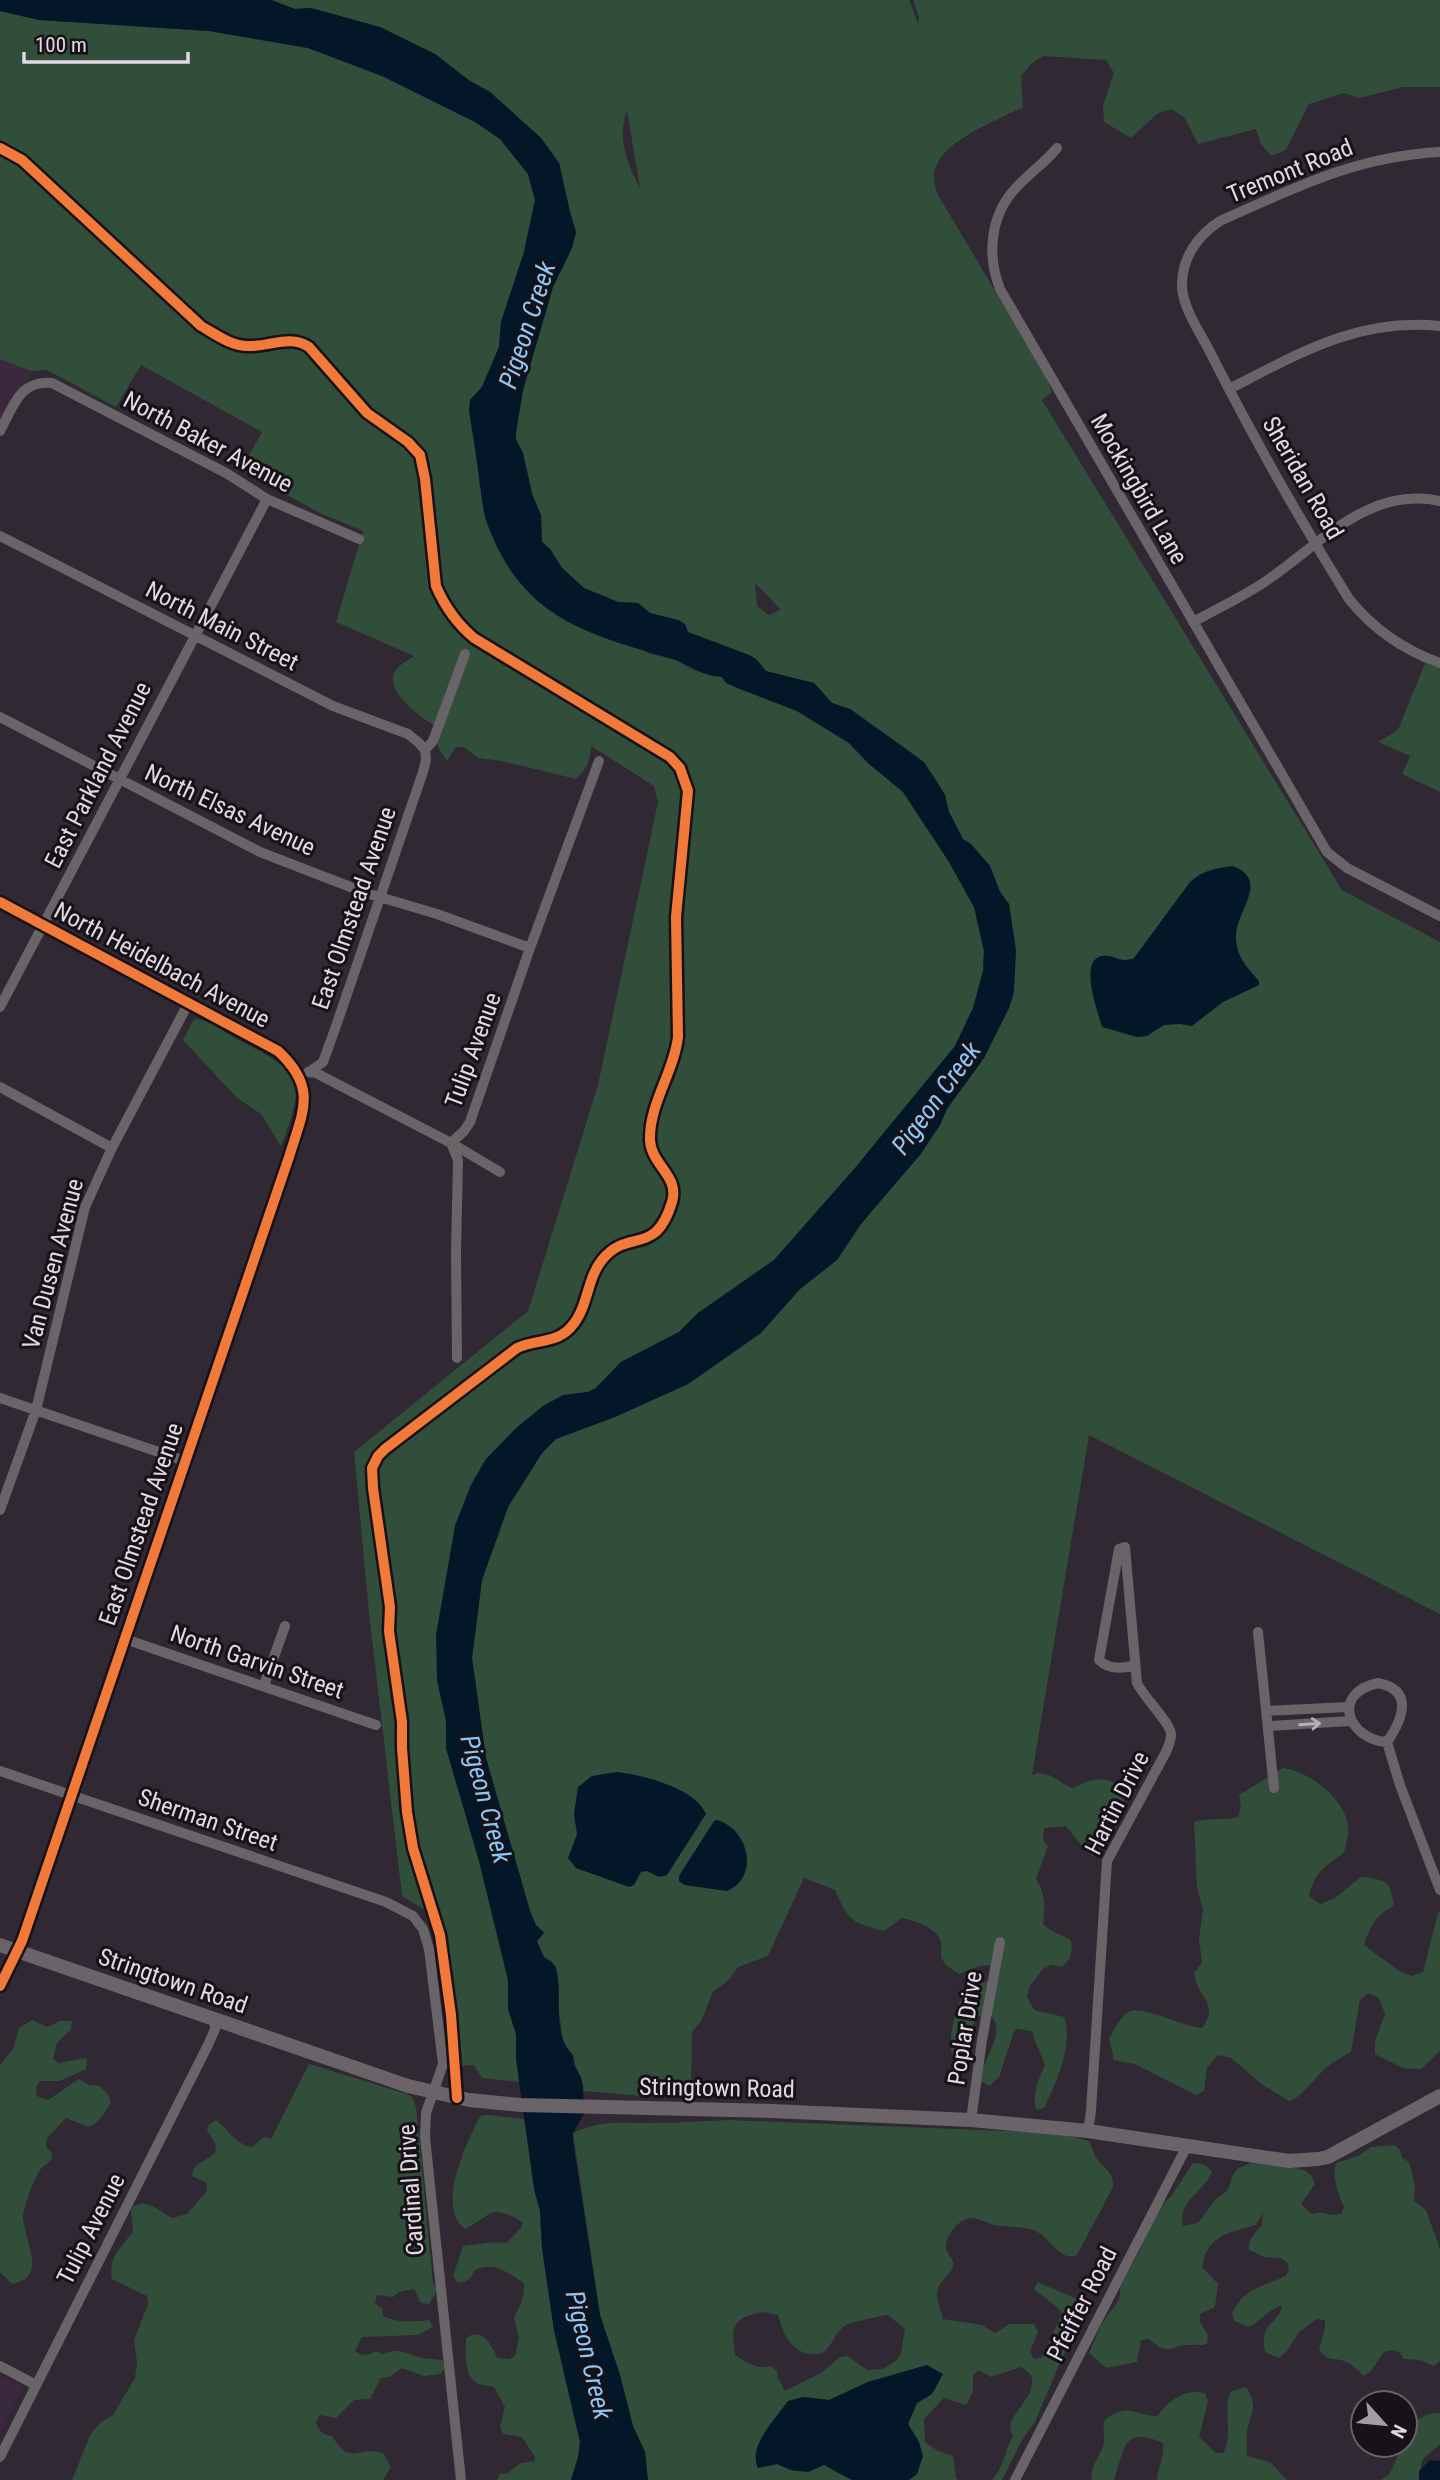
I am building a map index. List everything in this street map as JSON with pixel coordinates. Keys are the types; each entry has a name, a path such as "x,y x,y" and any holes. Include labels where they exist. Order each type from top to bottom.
{"main road":[{"name":"Stringtown Road","path":"0,1945 312,2054 469,2101 971,2120 1088,2131 1269,2159 1318,2160 1348,2147 1440,2096"}],"street":[{"name":"Mockingbird Lane","path":"1057,148 1042,166 1012,192 999,216 991,254 996,279 1009,307 1327,852 1347,868 1440,916"},
{"name":"Tremont Road","path":"1184,272 1194,245 1208,229 1220,221 1342,169 1380,159 1440,152"},
{"name":"Sheridan Road","path":"1184,272 1182,285 1187,306 1278,481 1349,599 1373,626 1400,645 1440,663"},
{"path":"1229,389 1302,351 1354,332 1398,326 1440,326"},
{"name":"North Baker Avenue","path":"0,431 22,392 38,382 52,383 226,473 267,499 359,539"},
{"name":"East Parkland Avenue","path":"0,1007 267,499"},
{"path":"1193,622 1267,581 1354,515 1376,505 1408,499 1440,501"},
{"name":"North Main Street","path":"0,536 333,706 408,734 425,750"},
{"name":"East Olmstead Avenue","path":"0,1986 17,1951 296,1133 304,1091 303,1072 323,1062 423,772 425,750 433,741 465,654"},
{"name":"North Elsas Avenue","path":"0,717 118,781 260,852 380,897 437,914 530,948"},
{"name":"Tulip Avenue","path":"457,1358 458,1160 452,1143 470,1122 599,761"},
{"name":"North Heidelbach Avenue","path":"0,902 278,1051 303,1072 316,1073 452,1143 500,1172"},
{"name":"Van Dusen Avenue","path":"0,1510 36,1410 85,1207 112,1148 189,1002"},
{"path":"0,1087 112,1148"},
{"path":"0,1398 185,1461"},
{"name":"Hartin Drive","path":"1088,2131 1107,1861 1155,1773 1171,1737 1165,1720 1137,1684 1125,1547 1119,1549 1099,1660 1105,1666 1122,1669 1135,1665"},
{"path":"264,1685 285,1626"},
{"path":"1258,1632 1274,1788"},
{"name":"North Garvin Street","path":"125,1639 376,1725"},
{"path":"1387,1742 1375,1741 1357,1730 1350,1721 1348,1707 1354,1694 1364,1685 1378,1682 1390,1685 1398,1692 1403,1706 1402,1715 1387,1742 1440,1890"},
{"path":"1268,1711 1348,1707"},
{"path":"1269,1726 1350,1721"},
{"name":"Sherman Street","path":"0,1771 402,1909"},
{"name":"Cardinal Drive","path":"402,1909 413,1916 423,1930 429,1949 443,2064 426,2113 425,2137 461,2480"},
{"name":"Poplar Drive","path":"971,2120 1000,1942"},
{"name":"Tulip Avenue","path":"0,2457 208,2045 215,2029 215,2019"},
{"name":"Pfeiffer Road","path":"1015,2480 1186,2146"},
{"path":"0,2366 36,2385"}],"shaded area":[{"path":"0,359 31,371 0,430"},
{"path":"0,2375 23,2387 0,2433"}],"green space":[{"path":"271,0 909,0 918,24 919,17 913,0 1440,0 1440,87 1403,87 1359,98 1344,93 1309,104 1286,150 1271,156 1261,144 1256,129 1198,144 1184,117 1171,109 1157,114 1131,138 1104,122 1103,106 1114,73 1106,60 1043,56 1031,64 1021,76 1023,107 956,143 937,164 934,176 937,193 1046,377 1052,392 1042,400 1342,890 1440,942 1440,1614 1089,1435 1032,1775 1043,1773 1073,1788 1091,1781 1107,1780 1120,1785 1124,1801 1110,1815 1105,1845 1094,1857 1066,1826 1044,1828 1043,1840 1048,1846 1036,1879 1044,1901 1043,1924 1071,1941 1072,1949 1062,1967 1051,1965 1043,1969 1029,1987 1027,1997 1034,2010 1064,2017 1067,2028 1062,2064 1044,2108 1036,2110 1035,2104 1036,2087 1045,2065 1032,2031 1015,2029 999,2077 989,2086 981,2081 995,2039 995,2023 991,2015 976,2017 961,2058 952,2054 955,2015 961,2000 971,1989 998,1975 995,1965 979,1966 960,1974 944,1963 940,1941 930,1929 902,1918 884,1931 858,1923 848,1915 835,1890 804,1878 768,1956 738,1967 728,1981 713,1992 701,2021 692,2032 691,2094 668,2093 667,2098 583,2091 573,2055 564,2047 552,1961 545,1958 537,1941 544,1932 536,1925 530,1911 486,1758 472,1658 482,1580 508,1507 542,1453 556,1439 615,1417 688,1384 761,1333 800,1289 837,1260 860,1226 940,1125 946,1109 984,1058 1009,1008 1014,992 1009,904 1000,892 990,866 971,844 963,839 949,812 945,795 933,775 912,753 850,709 832,703 814,683 765,671 756,659 688,632 685,624 678,620 650,613 638,603 618,602 584,588 562,568 542,542 541,515 532,494 523,453 516,440 523,390 553,287 572,248 576,232 559,163 541,138 490,92 470,81 435,54 379,27 311,8 295,9","holes":["627,110 640,188 631,170 623,140","755,583 780,609 780,610 769,615 757,606"]},
{"path":"0,11 39,20 209,31 308,48 382,76 475,122 500,139 528,174 535,200 524,252 501,322 499,347 482,387 470,400 510,571 522,584 650,654 674,659 691,669 722,677 740,689 797,711 849,743 903,792 949,862 974,907 984,951 983,971 973,1008 955,1046 855,1168 774,1260 698,1313 679,1332 621,1362 596,1388 588,1392 563,1395 486,1459 471,1485 455,1525 437,1680 446,1721 446,1748 479,1861 508,1980 508,2009 516,2034 520,2082 482,2078 474,2065 460,2066 442,1927 423,1909 402,1896 369,1613 354,1452 528,1311 598,1085 658,802 654,786 591,746 587,764 576,779 478,758 464,747 456,747 447,761 438,747 435,726 405,702 394,686 396,670 414,656 336,622 363,531 320,513 241,470 262,432 141,365 116,407 47,370 31,371 0,359"},
{"path":"1425,663 1440,668 1440,792 1402,774 1410,756 1378,742 1398,730"},
{"path":"194,1019 210,1023 275,1060 293,1079 296,1090 295,1105 281,1146 261,1114 237,1098 183,1040"},
{"path":"1283,1768 1314,1780 1333,1796 1346,1816 1348,1836 1344,1853 1322,1870 1314,1881 1309,1896 1320,1904 1335,1898 1361,1877 1386,1883 1394,1906 1374,1922 1364,1945 1398,1970 1411,1976 1423,1972 1440,1912 1440,2051 1421,2069 1403,2068 1375,2054 1375,2041 1385,2014 1379,1998 1369,1993 1360,2000 1351,2052 1327,2067 1294,2099 1289,2101 1263,2085 1231,2058 1218,2055 1207,2068 1204,2091 1196,2095 1135,2064 1114,2060 1109,2038 1122,2017 1134,2010 1202,2028 1209,2012 1194,1973 1202,1962 1199,1938 1203,1910 1197,1887 1194,1822 1238,1817 1241,1806 1239,1795"},
{"path":"32,2020 47,2027 60,2021 72,2021 71,2029 57,2043 53,2059 59,2063 86,2058 87,2061 86,2069 60,2081 40,2081 36,2087 37,2096 48,2100 79,2079 89,2085 100,2086 111,2102 93,2125 89,2127 66,2118 47,2138 46,2146 52,2159 38,2174 23,2216 32,2266 23,2280 12,2284 0,2272 0,2065 13,2049 19,2028"},
{"path":"309,2064 407,2094 412,2097 416,2107 433,2283 437,2290 429,2304 421,2303 414,2289 399,2292 393,2297 377,2295 375,2304 382,2308 383,2316 388,2318 406,2321 429,2320 433,2327 418,2335 362,2337 355,2351 366,2355 376,2351 383,2354 401,2352 442,2360 445,2367 440,2374 424,2376 402,2368 389,2377 381,2378 370,2399 354,2400 336,2418 320,2415 316,2422 321,2432 332,2436 345,2451 384,2454 391,2467 383,2480 72,2480 90,2435 100,2423 113,2415 135,2378 137,2362 134,2340 148,2304 147,2296 112,2279 111,2272 116,2253 133,2232 131,2209 136,2205 146,2204 172,2218 187,2214 207,2191 207,2183 192,2176 195,2167 216,2151 215,2143 207,2130 209,2124 216,2120 237,2140 252,2147 264,2137 271,2139"},
{"path":"480,2116 524,2119 540,2211 542,2248 554,2330 580,2442 579,2457 571,2480 497,2480 500,2474 508,2473 520,2463 535,2461 535,2457 522,2437 503,2434 500,2427 505,2407 494,2387 477,2383 468,2369 466,2338 471,2335 485,2339 497,2358 509,2359 515,2356 519,2338 514,2319 524,2289 524,2283 495,2268 475,2270 470,2278 463,2282 457,2282 453,2276 463,2246 507,2243 522,2226 522,2222 497,2212 465,2229 456,2219 453,2190 456,2174"},
{"path":"729,2120 1058,2133 1089,2141 1098,2161 1111,2176 1113,2187 1077,2255 1065,2255 1033,2230 994,2225 973,2218 958,2224 950,2233 946,2244 954,2263 937,2292 943,2319 982,2325 995,2333 1010,2324 1034,2324 1038,2331 1030,2352 1034,2359 1042,2357 1062,2314 1034,2289 1038,2282 1079,2301 1085,2317 1062,2358 1035,2422 1022,2440 1002,2480 992,2480 1013,2436 1011,2422 1032,2386 1029,2373 1021,2367 991,2377 978,2370 973,2376 973,2391 966,2405 944,2398 924,2419 925,2442 938,2451 953,2456 956,2478 959,2480 909,2480 917,2474 919,2442 908,2424 917,2403 932,2394 927,2365 868,2382 829,2400 803,2397 777,2464 800,2471 824,2465 852,2480 648,2480 645,2452 633,2426 600,2315 573,2133 610,2123","holes":["763,2312 778,2315 782,2328 793,2345 814,2355 826,2350 846,2325 888,2315 905,2329 901,2353 897,2360 883,2369 867,2370 848,2356 840,2357 821,2373 785,2391 777,2371 771,2366 757,2366 735,2355 733,2337 736,2325 745,2317"]},
{"path":"1394,2145 1400,2150 1402,2158 1409,2162 1415,2185 1414,2201 1426,2210 1440,2249 1440,2361 1434,2366 1420,2360 1404,2359 1400,2353 1392,2350 1384,2352 1371,2371 1364,2376 1347,2362 1322,2353 1319,2349 1325,2320 1317,2319 1299,2332 1279,2358 1265,2352 1265,2334 1282,2305 1249,2327 1234,2321 1232,2313 1248,2293 1286,2276 1289,2270 1287,2262 1280,2258 1264,2257 1249,2250 1254,2234 1262,2225 1263,2213 1256,2225 1228,2233 1214,2242 1205,2256 1202,2267 1218,2284 1215,2307 1200,2314 1200,2322 1208,2335 1207,2344 1166,2349 1149,2339 1141,2340 1137,2362 1106,2368 1089,2353 1101,2325 1119,2300 1121,2285 1139,2252 1156,2211 1172,2195 1193,2163 1204,2165 1212,2172 1187,2203 1182,2217 1183,2226 1198,2223 1216,2199 1228,2190 1237,2169 1254,2161 1276,2163 1306,2171 1315,2184 1301,2204 1312,2214 1337,2215 1341,2214 1344,2207 1336,2185 1336,2163 1358,2156 1371,2147"},
{"path":"1246,2387 1253,2405 1247,2432 1247,2456 1270,2462 1287,2480 1157,2480 1163,2443 1140,2437 1127,2443 1114,2480 1092,2480 1092,2470 1104,2442 1105,2419 1126,2410 1157,2416 1172,2401 1184,2394 1205,2393 1208,2401 1199,2437 1216,2453 1223,2453 1228,2438 1231,2391"},
{"path":"1440,2414 1440,2444 1422,2460 1419,2480 1380,2480 1389,2475 1396,2459 1419,2459 1419,2420"}],"water":[{"name":"Pigeon Creek","path":"0,0 271,0 295,9 311,8 380,27 435,54 470,81 490,92 541,138 559,163 576,232 572,248 553,287 523,390 516,432 532,494 541,515 542,542 562,568 584,588 618,602 638,603 650,613 678,620 685,624 688,632 756,659 766,671 814,683 832,703 850,709 924,762 945,795 949,812 963,839 971,844 990,866 1000,892 1009,904 1016,950 1014,992 1009,1008 984,1058 947,1109 920,1155 860,1225 837,1260 800,1289 761,1333 688,1384 615,1417 556,1439 542,1453 508,1507 482,1580 472,1658 486,1758 530,1911 536,1925 544,1933 537,1941 544,1957 556,1968 562,2036 581,2077 584,2114 573,2133 573,2141 600,2315 633,2426 645,2452 648,2480 571,2480 580,2442 554,2330 542,2248 540,2211 534,2189 516,2059 516,2034 508,2009 508,1980 479,1861 446,1748 446,1721 437,1680 436,1635 455,1526 471,1485 486,1459 515,1429 543,1406 563,1395 588,1392 596,1388 621,1362 679,1332 698,1313 774,1260 855,1168 955,1046 973,1008 983,971 984,951 974,907 949,862 903,792 849,743 797,711 726,683 722,677 610,640 559,617 537,601 518,581 501,555 484,510 469,411 470,400 482,387 499,347 501,322 524,252 535,200 528,174 500,139 475,122 382,76 308,48 209,31 39,20 0,11"},
{"path":"1233,866 1244,872 1250,888 1237,928 1237,945 1241,957 1259,981 1259,985 1223,1002 1192,1026 1164,1025 1147,1036 1137,1037 1102,1027 1090,976 1095,960 1102,956 1125,960 1134,958 1190,882 1205,872"},
{"path":"617,1772 654,1780 680,1790 700,1805 706,1814 667,1875 659,1877 647,1871 641,1872 634,1885 629,1887 576,1868 568,1858 577,1834 574,1814 578,1787 592,1776"},
{"path":"717,1820 728,1825 743,1843 747,1865 744,1875 727,1891 684,1885 679,1881 679,1876"},
{"path":"927,2365 943,2374 932,2394 917,2403 908,2424 919,2442 923,2456 917,2474 909,2480 852,2480 824,2465 808,2472 791,2470 777,2464 758,2468 756,2451 759,2442 788,2401 803,2397 829,2400 868,2382"},
{"path":"1430,2460 1440,2461 1440,2480 1419,2480 1419,2471"}],"cycle path":[{"path":"0,148 22,160 201,326 235,344 256,346 294,341 309,347 367,413 408,442 420,455 436,586 456,620 474,638 670,757 680,768 688,791 676,917 678,1037 672,1063 653,1114 650,1140 655,1157 672,1185 672,1202 665,1219 650,1236 622,1245 602,1260 592,1277 579,1315 567,1331 556,1338 517,1348 385,1449 372,1468 390,1607 389,1631 402,1722 407,1812 413,1848 440,1935 451,2015 457,2098"},
{"path":"0,902 278,1051 299,1077 304,1101 289,1157 22,1941 0,1986"}]}
